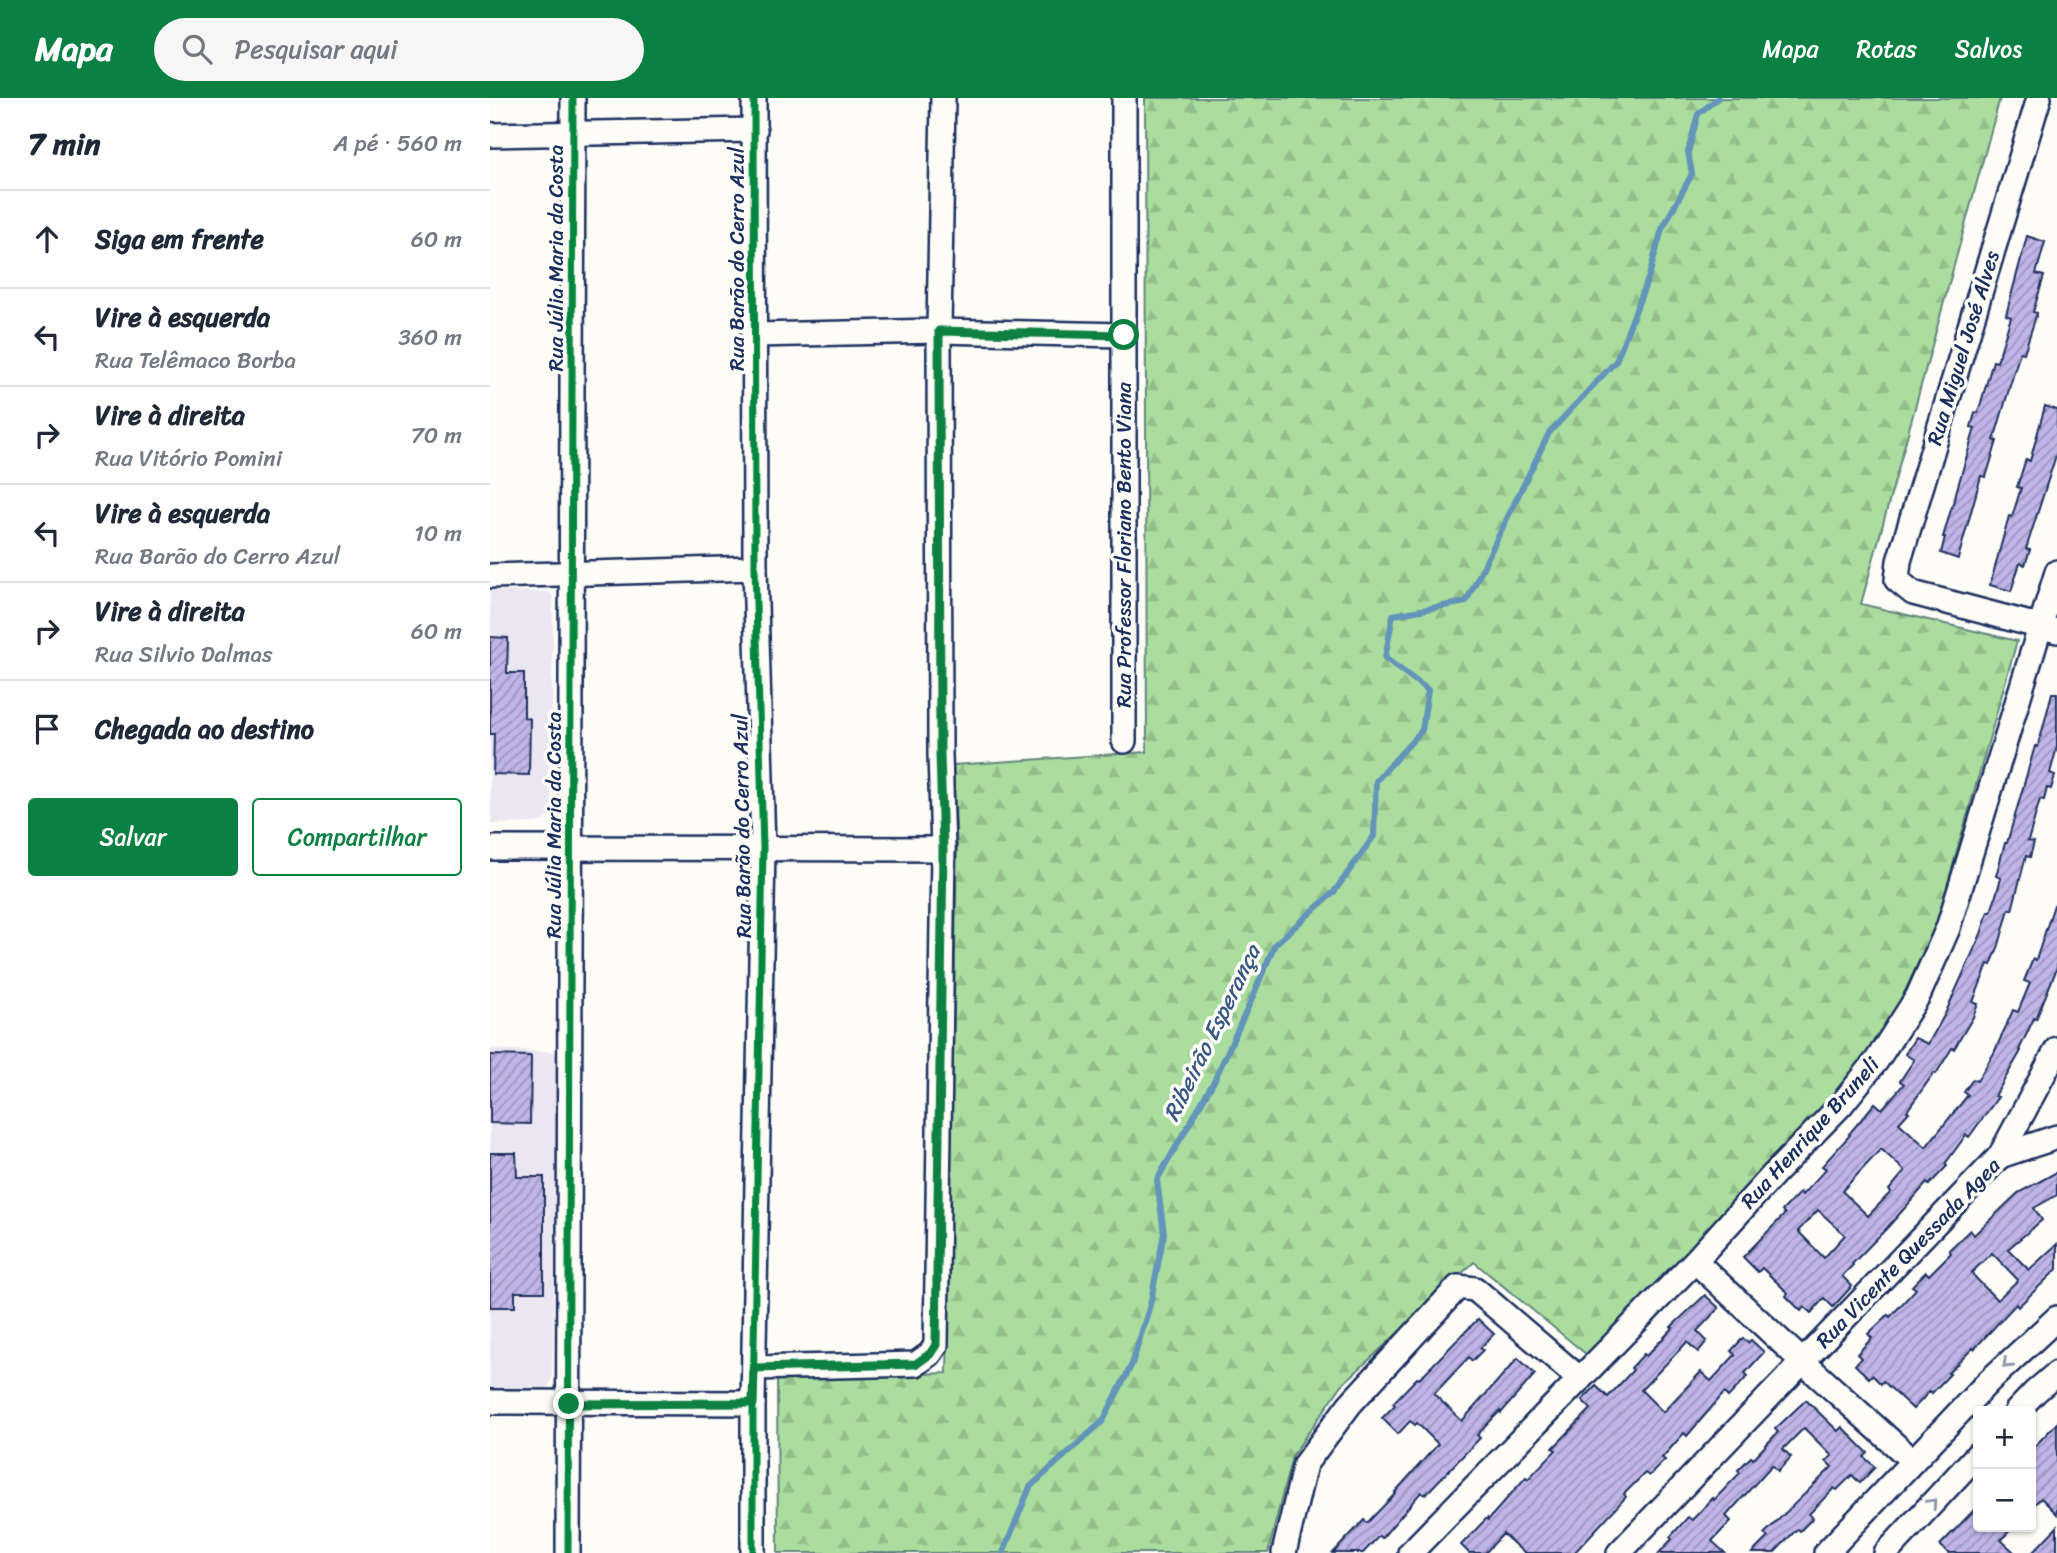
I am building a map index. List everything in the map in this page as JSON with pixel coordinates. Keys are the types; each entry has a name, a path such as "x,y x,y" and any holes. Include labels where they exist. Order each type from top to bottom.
{"street":[{"name":"Rua Júlia Maria da Costa","path":"568,1553 573,98"},
{"name":"Rua Barão do Cerro Azul","path":"753,1553 753,1403 763,848 755,568 754,98"},
{"path":"754,1368 916,1364 930,1354 936,1345 943,849 940,754 939,331 943,98"},
{"name":"Rua Professor Floriano Bento Viana","path":"1124,98 1124,741"},
{"name":"Rua Miguel José Alves","path":"2039,98 1899,561 1898,579 1913,593 2049,629"},
{"path":"490,135 755,130"},
{"path":"753,335 939,331 1124,335"},
{"path":"490,576 755,568"},
{"name":"Rua Henrique Bruneli","path":"1410,1553 1695,1261 1841,1105 1877,1060 1918,996 1948,928 2049,629 2057,572"},
{"path":"490,848 943,849"},
{"path":"2000,1156 2057,1049"},
{"name":"Rua Vicente Quessada Agea","path":"1619,1553 2000,1156 2057,1137"},
{"path":"1695,1261 1913,1461"},
{"path":"1284,1553 1305,1464 1350,1404 1458,1287 1475,1289 1580,1380"},
{"path":"1826,1553 1988,1382 2057,1318"},
{"path":"2022,1406 2057,1373"},
{"path":"490,1402 753,1403"},
{"path":"1886,1553 1973,1459"}],"shaded area":[{"path":"490,591 549,592 553,598 551,811 544,820 536,823 490,824"},
{"path":"490,1049 559,1052 552,1378 548,1387 540,1390 490,1389"}],"green space":[{"path":"1145,98 2000,98 1861,604 2017,641 1936,925 1870,1057 1693,1250 1587,1355 1474,1262 1342,1385 1292,1456 1268,1553 778,1553 777,1379 947,1373 957,848 953,765 1147,752"}],"building":[{"path":"2027,236 2045,242 2036,274 2044,276 2033,312 2037,313 2024,353 2020,352 1994,440 1997,441 1986,477 1981,476 1958,559 1941,553 1943,537 1975,428 1971,427 1975,413 1978,413 1993,361 1997,362 2011,317 2006,315"},
{"path":"2045,406 2057,410 2057,452 2026,549 2030,550 2025,565 2020,563 2011,591 1990,585 2009,516 2012,517 2021,488 2017,487 2026,459 2030,461"},
{"path":"490,637 508,638 507,673 524,673 524,717 530,719 529,775 493,774 494,734 490,734"},
{"path":"2052,693 2057,693 2057,747 2050,773 2055,775 2051,789 2047,788 2044,800 2040,799 2028,841 2034,842 2030,857 2026,856 2012,910 2009,909 1999,945 1991,965 1988,964 1973,1002 1978,1004 1954,1049 1952,1048 1899,1123 1926,1147 1968,1095 1964,1092 1973,1079 1977,1081 1994,1053 2013,1010 2018,1012 2030,983 2024,981 2033,959 2036,960 2054,905 2057,906 2057,968 2036,1019 2034,1018 2019,1050 2021,1051 1995,1096 1998,1097 1969,1137 1966,1135 1945,1164 1947,1166 1929,1185 1927,1183 1842,1276 1852,1286 1833,1307 1824,1298 1811,1313 1804,1307 1801,1311 1786,1296 1788,1293 1762,1268 1758,1272 1743,1257 1785,1214 1782,1211 1800,1192 1802,1195 1826,1169 1822,1166 1875,1103 1882,1109 1904,1084 1900,1081 1914,1060 1905,1054 1915,1038 1928,1044 1945,1014 1988,912 1991,912 2001,878 1996,876 2005,843 2035,746 2038,747","holes":["1881,1149 1905,1171 1889,1190 1891,1192 1868,1216 1842,1191","1818,1210 1845,1235 1824,1258 1798,1231"]},
{"path":"490,1055 531,1056 530,1124 490,1123"},
{"path":"490,1153 516,1153 517,1177 544,1177 544,1292 515,1292 515,1307 490,1307"},
{"path":"2057,1172 2057,1195 2034,1208 2042,1220 2008,1249 2029,1270 2057,1244 2057,1269 2018,1307 2016,1304 1932,1393 1930,1391 1913,1409 1883,1381 1881,1384 1872,1375 1869,1378 1855,1365 1861,1358 1857,1354 1872,1338 1868,1334 1888,1315 1890,1317 1916,1289 1912,1286 1926,1272 1929,1275 1970,1230 1974,1235 2018,1193","holes":["1992,1253 2018,1280 1997,1300 1971,1273"]},
{"path":"1705,1295 1719,1308 1697,1331 1707,1341 1698,1352 1687,1342 1641,1390 1663,1412 1701,1372 1711,1381 1735,1355 1731,1351 1743,1338 1748,1343 1751,1340 1764,1352 1745,1373 1748,1376 1728,1397 1724,1393 1687,1436 1684,1433 1662,1458 1665,1460 1649,1476 1645,1473 1624,1494 1626,1497 1574,1553 1524,1553 1503,1534 1485,1553 1469,1553 1461,1545 1487,1518 1488,1520 1526,1477 1528,1479 1556,1450 1553,1448 1591,1409 1582,1400 1596,1386 1608,1397 1644,1354 1646,1356 1673,1328 1671,1327"},
{"path":"1478,1319 1494,1334 1472,1361 1469,1357 1434,1394 1462,1421 1518,1358 1535,1374 1501,1413 1500,1411 1477,1435 1480,1438 1425,1495 1421,1492 1382,1538 1379,1536 1363,1553 1333,1553 1364,1520 1367,1523 1396,1493 1438,1444 1417,1423 1415,1425 1410,1421 1398,1434 1382,1418 1417,1378 1419,1379"},
{"path":"1806,1400 1838,1431 1842,1427 1868,1453 1864,1457 1875,1467 1860,1483 1852,1475 1837,1490 1834,1488 1809,1514 1813,1518 1800,1531 1797,1529 1774,1553 1752,1553 1768,1537 1764,1534 1832,1467 1826,1461 1832,1456 1804,1428 1783,1449 1791,1457 1778,1471 1772,1465 1726,1516 1731,1521 1712,1541 1725,1553 1659,1553 1688,1517 1692,1520 1713,1498 1714,1500 1740,1473 1738,1470 1751,1457 1753,1459 1778,1432 1775,1429"},
{"path":"2057,1423 2057,1514 2041,1498 2036,1503 2036,1445"},
{"path":"1973,1511 1973,1532 2008,1532 2001,1540 2015,1553 1948,1553 1940,1545"},
{"path":"2057,1527 2057,1553 2032,1553"}],"waterway":[{"name":"Ribeirão Esperança","path":"1003,1553 1030,1487 1103,1421 1132,1364 1150,1305 1164,1234 1157,1180 1214,1081 1275,944 1334,892 1374,836 1376,781 1422,730 1428,690 1385,658 1393,615 1466,602 1549,433 1616,361 1649,276 1662,229 1692,174 1688,152 1698,114 1718,98"}],"cycle path":[{"path":"568,1553 573,98"},
{"path":"753,1553 753,1403 763,848 755,568 754,98"}],"route":[{"path":"569,1404 753,1403 754,1368 916,1364 930,1354 936,1345 943,849 940,754 939,331 1124,335"}]}
